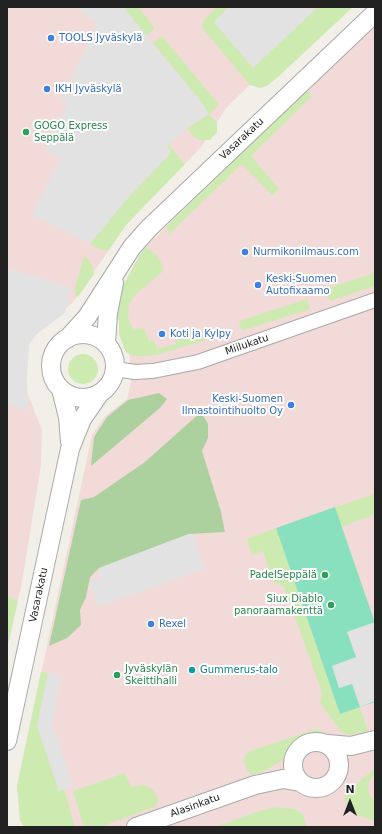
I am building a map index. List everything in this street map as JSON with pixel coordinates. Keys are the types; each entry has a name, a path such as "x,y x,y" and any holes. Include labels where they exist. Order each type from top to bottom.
{"street":[{"name":"Vasarakatu","path":"67,339 87,317 132,247 171,206 375,13"},
{"name":"Vasarakatu","path":"106,343 108,313 116,273"},
{"name":"Miilukatu","path":"115,369 135,372 153,371 198,362 375,300"},
{"path":"79,335 94,335 106,343 115,359 115,369 111,383 100,393 83,398 75,397 61,389 56,382 51,365 56,350 67,339 79,335"},
{"name":"Vasarakatu","path":"61,389 68,417 70,449"},
{"name":"Vasarakatu","path":"7,741 70,449 82,419 100,393"},
{"path":"327,744 351,746 375,740"},
{"path":"337,774 339,762 338,757 332,747 327,744 318,741 309,742 301,747 295,754 293,769 300,782 307,786 322,787 328,784 353,759 375,744"},
{"name":"Alasinkatu","path":"255,785 281,768 295,754"},
{"name":"Alasinkatu","path":"136,827 255,785 283,779 300,782"}],"shaded area":[{"path":"7,7 330,7 226,108 202,146 126,225 73,302 54,319 28,337 23,382 42,430 41,465 22,582 7,649"},
{"path":"76,7 123,7 198,98 209,114 190,126 167,146 171,153 127,199 90,244 32,215 60,158 45,150 67,103 61,100 97,24"},
{"path":"229,7 318,7 253,68 214,22"},
{"path":"375,24 375,827 24,827 20,820 17,786 92,435 105,416 127,399 131,382 129,347 122,336 117,312 133,266 145,247"},
{"path":"7,268 72,288 65,313 38,333 29,344 27,378 28,411 7,404"},
{"path":"189,534 193,534 204,569 98,607 89,582 100,578 99,568"},
{"path":"375,622 375,701 360,707 352,684 339,688 332,666 356,657 347,632"},
{"path":"48,673 61,676 52,724 73,786 59,791 37,726"}],"green space":[{"path":"123,7 138,7 155,28 147,36"},
{"path":"217,7 229,7 214,22 253,68 318,7 353,7 278,77 267,86 260,88 250,85 203,29 202,24"},
{"path":"162,36 219,105 209,114 198,98 153,43"},
{"path":"306,91 313,95 251,156 279,189 272,195 242,164 169,234 167,226"},
{"path":"209,114 217,123 217,132 210,140 198,140 187,129"},
{"path":"169,145 185,164 126,225 108,251 98,249 90,244 127,199 171,153 167,146"},
{"path":"145,247 157,255 163,267 162,272 135,295 129,304 128,318 133,329 144,328 149,341 154,340 157,349 176,344 178,335 191,333 204,336 206,340 156,355 135,356 127,353 119,334 119,321 113,317 120,290"},
{"path":"84,256 89,260 93,267 94,274 78,297 75,295 75,288"},
{"path":"375,273 375,286 330,301 322,290"},
{"path":"307,299 310,309 242,331 239,321"},
{"path":"83,354 94,358 98,369 94,380 83,384 72,380 68,369 72,358"},
{"path":"159,393 167,399 160,408 91,466 94,437 107,417 128,400"},
{"path":"201,412 208,424 208,438 202,451 221,512 225,532 189,534 99,568 90,577 86,597 80,610 81,625 67,638 49,646 81,500 94,497 145,462"},
{"path":"375,494 375,514 334,530 327,510"},
{"name":"PadelSeppälä","path":"335,507 375,623 375,702 340,714 276,528"},
{"path":"276,528 340,714 360,707 368,731 351,735 342,733 320,703 322,693 284,587 273,582 263,551 252,555 247,539"},
{"path":"7,596 18,601 7,649"},
{"path":"41,672 48,673 37,726 59,791 64,789 75,827 24,827 20,820 17,786"},
{"path":"317,729 329,736 330,741 321,737 311,737 302,740 281,761 266,770 257,774 251,774 247,771 244,762 245,755 250,751"},
{"path":"375,769 375,774 370,779 368,786 369,793 375,804 375,821 357,815 350,810 344,799 363,778"},
{"path":"125,773 131,787 144,785 152,789 157,796 158,802 154,807 100,827 84,827 73,791"},
{"path":"277,807 294,809 303,814 306,827 216,827 256,812"}],"place":[{"name":"TOOLS Jyväskylä","path":"51,38"},
{"name":"IKH Jyväskylä","path":"47,89"},
{"name":"GOGO Express Seppälä","path":"26,132"},
{"name":"Nurmikonilmaus.com","path":"245,252"},
{"name":"Keski-Suomen Autofixaamo","path":"258,285"},
{"name":"Koti ja Kylpy","path":"162,334"},
{"name":"Keski-Suomen Ilmastointihuolto Oy","path":"291,405"},
{"name":"PadelSeppälä","path":"325,575"},
{"name":"Siux Diablo panoraamakenttä","path":"331,605"},
{"name":"Rexel","path":"151,624"},
{"name":"Gummerus-talo","path":"192,670"},
{"name":"Jyväskylän Skeittihalli","path":"117,675"}]}
